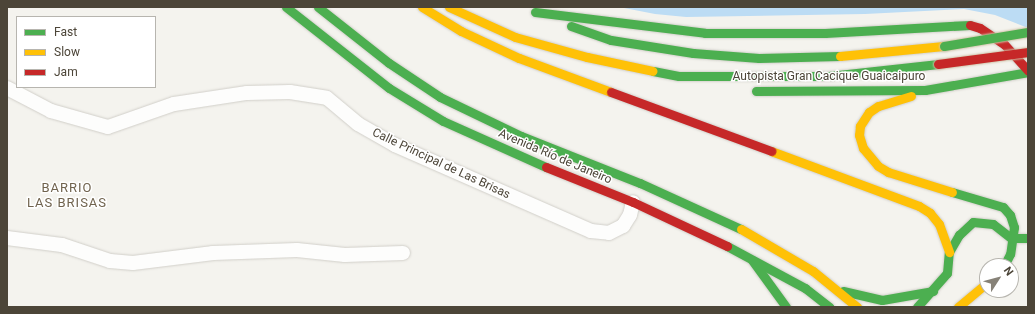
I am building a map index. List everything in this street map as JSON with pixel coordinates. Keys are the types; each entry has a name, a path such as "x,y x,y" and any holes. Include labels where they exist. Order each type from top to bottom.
{"main road":[{"name":"Avenida Río de Janeiro","path":"286,7 389,88 443,121 518,156 632,202 748,256 805,288 829,307"},
{"name":"Avenida Río de Janeiro","path":"318,7 389,62 440,97 546,147 706,211 774,246 836,288 857,307"},
{"path":"422,7 461,31 519,58 919,206 930,213 939,224 945,235 949,252 947,272 933,291 917,307"},
{"name":"Autopista Gran Cacique Guaicaipuro","path":"449,7 515,37 587,57 679,76 704,86"},
{"name":"Autopista Gran Cacique Guaicaipuro","path":"523,7 611,40 693,53 759,58 825,57 944,46 1028,32"},
{"path":"535,12 705,33 825,33 965,24 980,28 1004,44 1028,71"},
{"name":"Autopista Gran Cacique Guaicaipuro","path":"679,76 829,76 1028,52"},
{"name":"Autopista Gran Cacique Guaicaipuro","path":"746,90 925,90 1028,71"},
{"path":"925,90 908,98 878,106 869,112 860,126 859,135 863,148 878,166 888,172 1003,207 1013,220 1008,258"},
{"path":"949,252 959,235 973,222 993,224 1011,238 1028,238"},
{"path":"1014,258 1028,245"},
{"path":"748,256 786,307"},
{"path":"836,288 855,296 882,300 933,291"},
{"path":"958,307 979,290"},
{"path":"961,307 968,299"}],"street":[{"name":"Calle Principal de Las Brisas","path":"7,88 51,111 108,127 174,104 247,93 290,92 327,98 358,124 395,145 591,231 609,233 623,226 632,202"},
{"path":"7,238 62,245 110,261 133,263 213,253 297,250 344,255 403,253"}],"water":[{"path":"619,7 1028,7 1028,28 995,15 964,9 865,14 686,17 655,14"}],"traffic: fast":[{"path":"286,7 389,88 443,121 546,167"},
{"path":"318,7 389,63 440,97 521,136 640,183 741,229"},
{"path":"535,12 705,33 825,33 970,25"},
{"path":"571,26 611,40 693,53 759,58 840,56"},
{"path":"944,46 1028,32"},
{"path":"653,71 679,76 829,76 938,64"},
{"path":"756,91 925,90 1028,72"},
{"path":"952,192 1003,207 1010,215 1014,227 1010,254 1008,258"},
{"path":"917,307 947,273 949,252 959,235 973,222 993,224 1011,238 1028,238"},
{"path":"727,246 805,288 829,307"},
{"path":"752,260 786,307"},
{"path":"843,291 882,300 933,291"}],"traffic: slow":[{"path":"422,7 461,31 519,58 611,92"},
{"path":"449,7 515,37 587,57 653,71"},
{"path":"840,56 944,46"},
{"path":"911,96 878,106 869,112 860,126 859,135 863,148 878,166 888,172 952,192"},
{"path":"771,151 919,206 930,213 939,224 949,252"},
{"path":"741,229 813,271 857,307"},
{"path":"958,307 979,290"}],"traffic: jam":[{"path":"970,25 980,28 1004,44 1028,71"},
{"path":"938,64 1028,52"},
{"path":"611,92 771,151"},
{"path":"546,167 633,202 727,246"}],"district":[{"name":"BARRIO LAS BRISAS","path":"67,196"}]}
